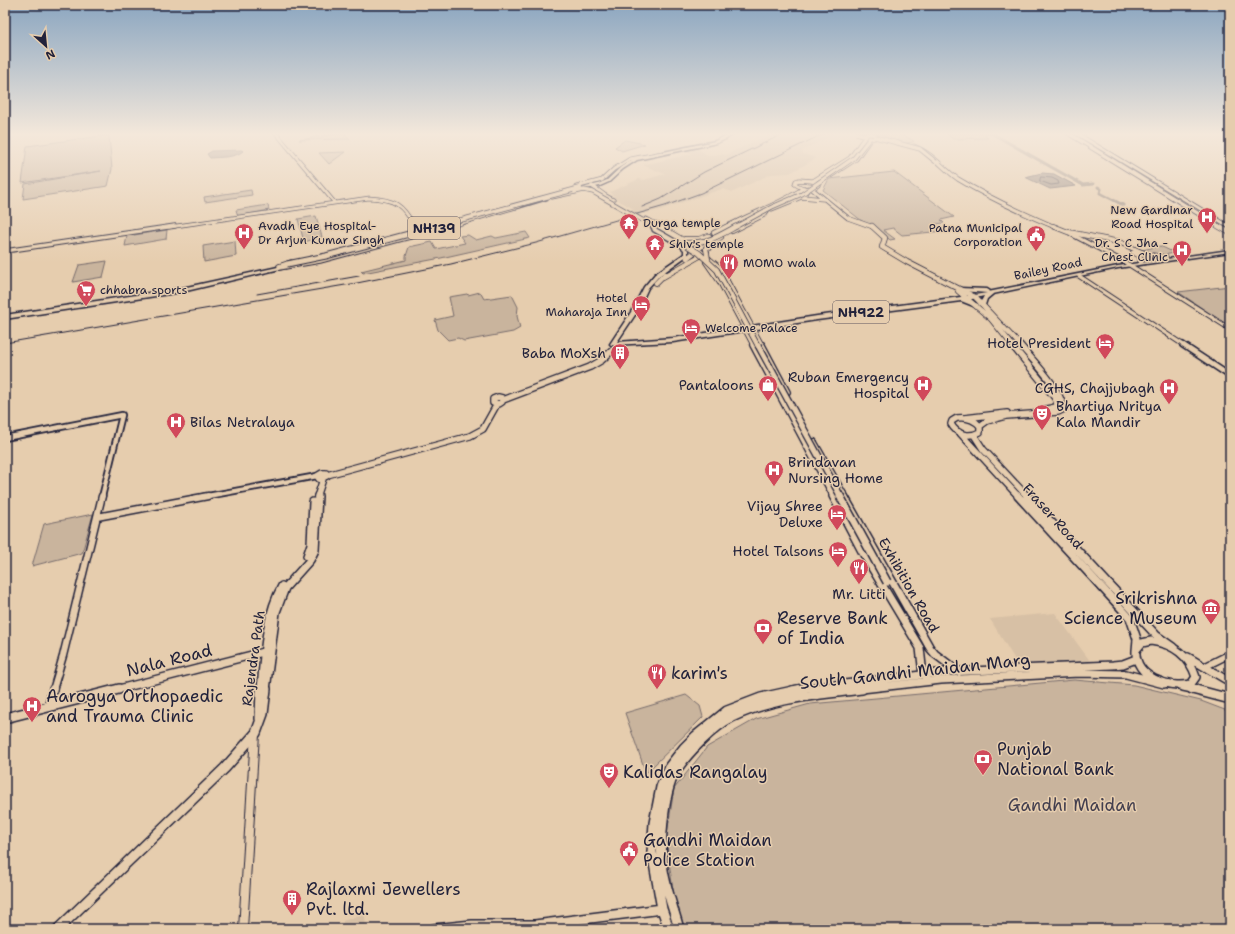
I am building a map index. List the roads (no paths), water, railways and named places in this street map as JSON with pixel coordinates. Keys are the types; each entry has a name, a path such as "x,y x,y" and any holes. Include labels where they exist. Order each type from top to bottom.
{"highway":[{"name":"NH139","path":"5,316 182,290 326,256 580,188 605,180 609,177"},
{"name":"NH139","path":"287,265 327,258 519,207 608,181 613,177"},
{"path":"616,344 647,289 687,253 683,246 655,230 653,226"},
{"name":"Bailey Road","path":"967,297 1129,264 1230,250"},
{"name":"Bailey Road","path":"991,292 1081,275 1129,264 1230,250"},
{"name":"NH139","path":"5,316 25,311 195,286 279,267"},
{"path":"959,289 991,292"},
{"path":"959,289 967,297 979,305 991,292"},
{"name":"NH922","path":"616,344 673,340 967,297"}],"main road":[{"path":"815,181 822,177"},
{"path":"714,234 763,209 796,195 824,177"},
{"path":"681,241 701,243 711,240 772,207 802,194 827,177"},
{"path":"829,177 815,181 802,180 795,183 797,186 808,188 816,187 851,218 851,220"},
{"path":"954,177 1016,213 1071,234 1116,243 1137,254 1142,259 1142,262"},
{"path":"954,177 1011,208 1063,230 1119,242 1150,256 1166,258"},
{"path":"1139,177 1230,233"},
{"path":"1146,177 1230,228"},
{"path":"815,181 818,185 816,187"},
{"path":"592,186 601,191 607,197"},
{"path":"580,188 596,191 675,235 708,260 717,270 920,648 923,675"},
{"path":"681,241 700,241 711,238 757,214 802,197 806,194 808,188"},
{"path":"808,188 826,199 851,220 869,225 879,233 885,238 882,247 883,250 894,257 959,289 967,297 979,305 1023,348 1062,399 1064,406 1064,409 1058,412 1002,417 988,421 980,426"},
{"path":"681,241 706,238 761,209 789,198 808,188"},
{"path":"550,198 580,191 590,191 700,253 713,271 742,329 784,403 864,553 887,587 897,591"},
{"path":"802,197 826,199"},
{"path":"761,209 767,211"},
{"path":"653,282 700,253 716,239 764,215 767,211"},
{"path":"700,253 706,238"},
{"path":"708,260 706,248 711,240"},
{"name":"Exhibition Road","path":"700,253 720,268 755,327 792,402 930,648 938,657 959,672"},
{"path":"979,305 1055,398 1057,404 1056,407 1050,409 957,418 952,421 952,427 958,432 974,435 980,432 980,426"},
{"path":"322,476 470,436 483,429 495,403 492,399 501,399 590,367 602,360 616,344"},
{"path":"784,403 792,402"},
{"path":"965,418 974,421 980,426"},
{"name":"Fraser Road","path":"958,432 1130,618 1137,639 1136,650"},
{"path":"974,435 983,449 1143,622 1156,635 1173,648"},
{"name":"Rajendra Path","path":"256,732 263,714 267,689 268,650 274,612 284,588 310,560 315,550 317,498 322,476"},
{"path":"1230,682 1206,666 1161,642 1151,641 1142,643 1136,650 1136,659 1142,668 1152,677 1164,684 1212,693 1230,699"},
{"name":"Nala Road","path":"5,718 268,650"},
{"path":"1178,686 1191,684 1196,677 1194,665 1185,655"},
{"path":"669,929 667,908 652,852 654,823 660,787 670,766 696,736 728,711 761,698 792,690 959,672 1113,665 1122,664 1136,659"},
{"name":"South Gandhi Maidan Marg","path":"667,908 663,870 662,832 667,797 675,772 692,751 715,728 732,717 761,706 801,697 941,680 1045,674 1106,673 1134,676 1164,684"},
{"path":"923,675 941,680"},
{"path":"58,929 225,768 256,732"},
{"path":"434,929 472,925 535,925 617,913 667,908"},
{"path":"667,908 679,929"}],"street":[{"path":"313,177 334,202"},
{"path":"279,267 598,182 605,177"},
{"path":"5,251 334,202 370,198 391,201 404,209 417,231"},
{"path":"279,267 320,261 474,221 519,207"},
{"path":"470,216 474,221"},
{"path":"435,226 439,230"},
{"path":"1071,234 1129,264 1230,329"},
{"path":"382,240 385,244"},
{"path":"1081,275 1230,374"},
{"path":"5,438 122,416 63,656 48,707"},
{"path":"97,517 322,476"},
{"path":"1206,666 1230,654"},
{"path":"243,929 256,732"}],"water":[{"path":"1025,177 1059,177 1076,186 1050,189"}],"waterway":[{"path":"1068,177 1083,185 1093,184"},
{"path":"1098,187 1101,189 1100,193 1123,205"}],"railway":[{"path":"642,207 661,199 697,177"},
{"path":"5,343 357,283 451,264 536,243 665,206 701,193 735,177"},
{"path":"257,294 359,276"}],"place":[{"name":"New Gardinar Road Hospital","path":"1207,234"},
{"name":"Durga temple","path":"629,240"},
{"name":"Avadh Eye Hospital- Dr Arjun Kumar Singh","path":"244,250"},
{"name":"Patna Municipal Corporation","path":"1036,252"},
{"name":"Shiv's temple","path":"655,261"},
{"name":"Dr. S C Jha - Chest Clinic","path":"1182,267"},
{"name":"MOMO wala","path":"729,280"},
{"name":"chhabra sports","path":"86,307"},
{"name":"Hotel Maharaja Inn","path":"641,322"},
{"name":"Welcome Palace","path":"691,345"},
{"name":"Hotel President","path":"1105,360"},
{"name":"Baba MoXsh","path":"620,370"},
{"name":"Pantaloons","path":"768,402"},
{"name":"Ruban Emergency Hospital","path":"923,402"},
{"name":"CGHS, Chajjubagh","path":"1169,405"},
{"name":"Bhartiya Nritya Kala Mandir","path":"1042,431"},
{"name":"Bilas Netralaya","path":"176,439"},
{"name":"Brindavan Nursing Home","path":"774,487"},
{"name":"Vijay Shree Deluxe","path":"837,531"},
{"name":"Hotel Talsons","path":"838,568"},
{"name":"Mr. Litti","path":"859,585"},
{"name":"Srikrishna Science Museum","path":"1211,625"},
{"name":"Reserve Bank of India","path":"763,645"},
{"name":"karim's","path":"657,690"},
{"name":"Aarogya Orthopaedic and Trauma Clinic","path":"32,723"},
{"name":"Punjab National Bank","path":"983,776"},
{"name":"Kalidas Rangalay","path":"609,789"},
{"name":"Gandhi Maidan Police Station","path":"629,867"},
{"name":"Rajlaxmi Jewellers Pvt. ltd.","path":"292,916"}],"park label":[{"name":"Gandhi Maidan","path":"1072,805"}]}
